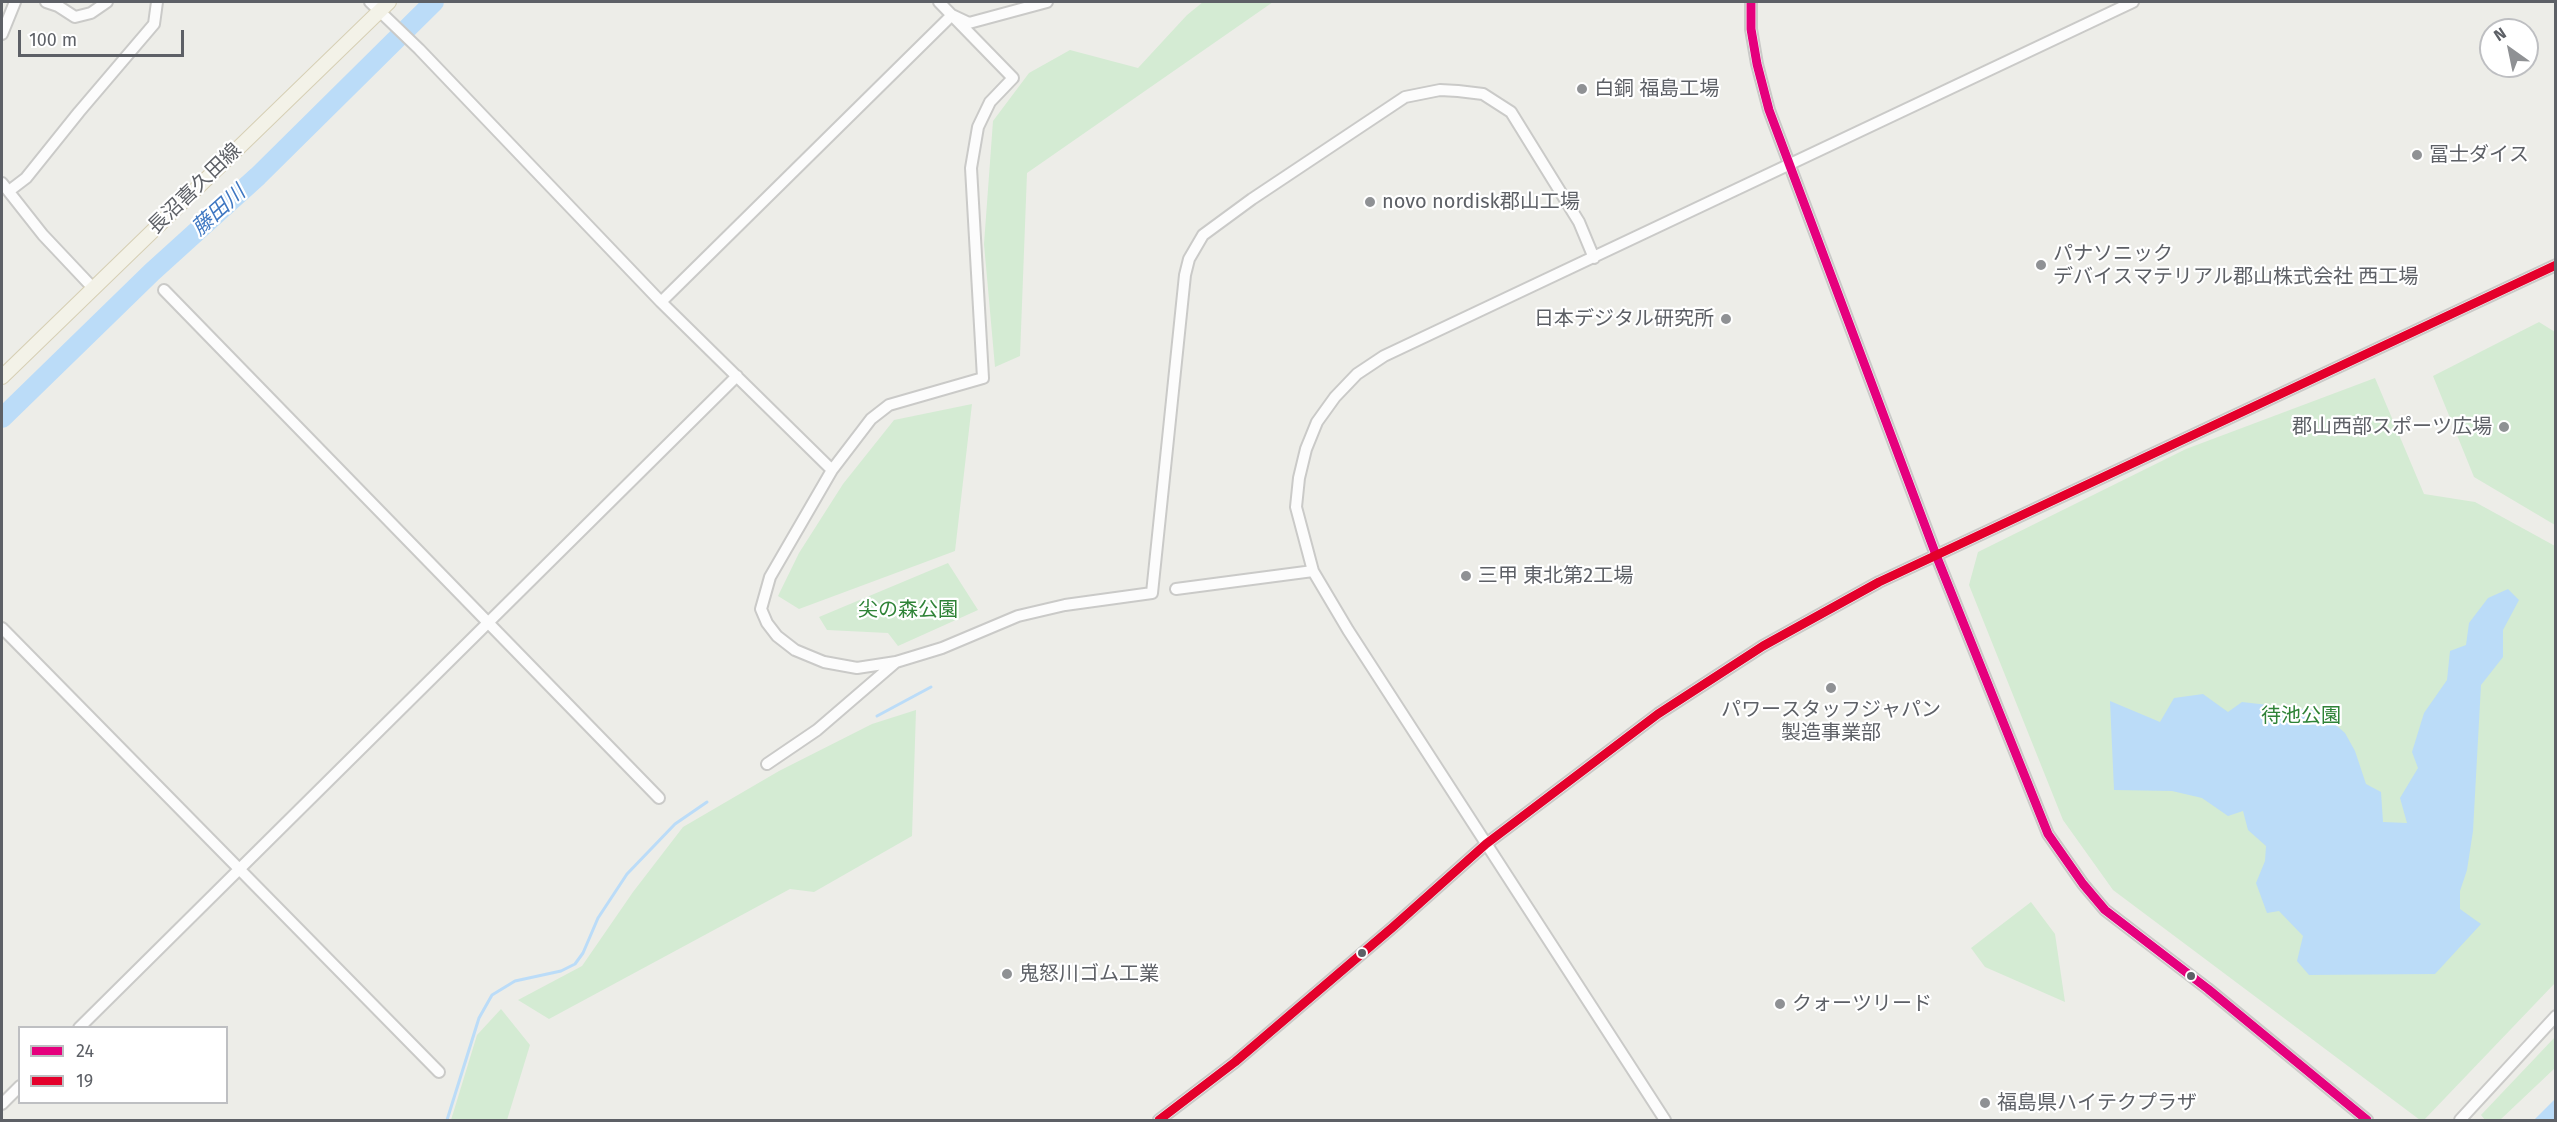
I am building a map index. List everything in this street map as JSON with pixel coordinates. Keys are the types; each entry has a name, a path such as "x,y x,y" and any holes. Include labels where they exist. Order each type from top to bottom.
{"main road":[{"name":"長沼喜久田線","path":"2,377 381,8"}],"street":[{"path":"2,34 15,2"},
{"path":"46,2 58,6 75,17 91,13 108,2"},
{"path":"93,288 43,235 5,187 26,178 154,24 157,2"},
{"path":"939,2 1013,78 990,102 978,127 970,168 983,378 889,405 871,418 832,470 770,577 760,609 777,636 795,650 824,662 857,668 896,662 942,648 1018,616 1065,605 1152,592 1185,275 1190,259 1203,236 1252,200 1406,98 1440,90 1483,94 1510,112 1580,222 1594,258"},
{"path":"952,15 969,23 1047,2"},
{"path":"1751,2 1751,29 1756,64 1769,110 1791,163 1936,555 2048,834 2104,910 2208,989 2367,1120"},
{"path":"1665,1120 1313,572 1296,507 1299,478 1306,449 1317,423 1335,397 1357,374 1384,356 2133,2"},
{"path":"381,8 661,302 832,470"},
{"path":"661,302 952,15"},
{"path":"1159,1120 1235,1062 1394,927 1486,844 1649,721 1763,646 1879,582 2556,265"},
{"path":"164,290 659,798"},
{"path":"81,1026 737,376"},
{"path":"1176,589 1313,572"},
{"path":"2,628 438,1072"},
{"path":"767,764 817,730 896,662"},
{"path":"2460,1120 2556,1016"},
{"path":"2,1104 18,1088"}],"green space":[{"path":"1203,2 1273,2 1027,173 1020,356 995,367 984,244 993,121 1029,73 1070,50 1138,68 1187,15"},
{"name":"郡山西部スポーツ広場","path":"2539,322 2555,332 2555,525 2474,477 2433,376"},
{"name":"待池公園","path":"2375,378 2424,494 2475,502 2555,546 2555,983 2424,1120 2420,1120 2113,890 2063,820 1969,585 1978,552 2186,449"},
{"path":"972,404 955,551 799,609 778,596 799,553 843,484 894,420"},
{"name":"尖の森公園","path":"948,563 978,610 898,646 888,633 827,630 819,617"},
{"path":"916,710 912,836 814,892 790,889 549,1019 518,1000 582,966 633,892 683,827 779,771 872,724"},
{"path":"2031,902 2055,934 2065,1002 1985,967 1971,948"},
{"path":"501,1009 530,1045 507,1120 451,1120 477,1035"},
{"path":"2555,1037 2555,1068 2500,1120 2485,1120 2481,1115"}],"water":[{"path":"2508,589 2519,600 2503,630 2503,657 2481,685 2473,831 2467,870 2460,891 2460,909 2481,924 2435,974 2309,975 2297,961 2303,936 2279,911 2267,913 2256,883 2265,861 2266,846 2248,830 2243,811 2228,816 2202,798 2172,791 2114,790 2110,701 2160,722 2174,698 2203,694 2228,712 2242,702 2320,711 2345,733 2355,751 2366,784 2381,792 2383,822 2407,823 2400,798 2418,768 2412,752 2424,713 2447,680 2450,651 2466,645 2469,623 2488,598"},
{"path":"2555,1099 2555,1120 2534,1120"}],"waterway":[{"name":"藤田川","path":"2,418 152,272 258,176 434,2"},
{"path":"877,716 931,687"},
{"path":"447,1120 479,1018 492,995 515,981 561,971 575,964 583,953 598,918 627,874 675,824 707,802"}],"transit line":[{"name":"24","path":"1751,2 1751,29 1769,110 1936,555 2048,834 2083,884 2105,910 2208,989 2367,1120"},
{"name":"19","path":"1159,1120 1235,1062 1486,844 1658,714 1763,646 1879,582 2556,265"}],"place":[{"name":"白銅 福島工場","path":"1582,89"},
{"name":"冨士ダイス","path":"2417,155"},
{"name":"novo nordisk郡山工場","path":"1370,202"},
{"name":"パナソニック デバイスマテリアル郡山株式会社 西工場","path":"2041,265"},
{"name":"日本デジタル研究所","path":"1726,319"},
{"name":"郡山西部スポーツ広場","path":"2504,427"},
{"name":"三甲 東北第2工場","path":"1466,576"},
{"name":"パワースタッフジャパン 製造事業部","path":"1831,688"},
{"name":"鬼怒川ゴム工業","path":"1007,974"},
{"name":"クォーツリード","path":"1780,1004"},
{"name":"福島県ハイテクプラザ","path":"1985,1103"}]}
